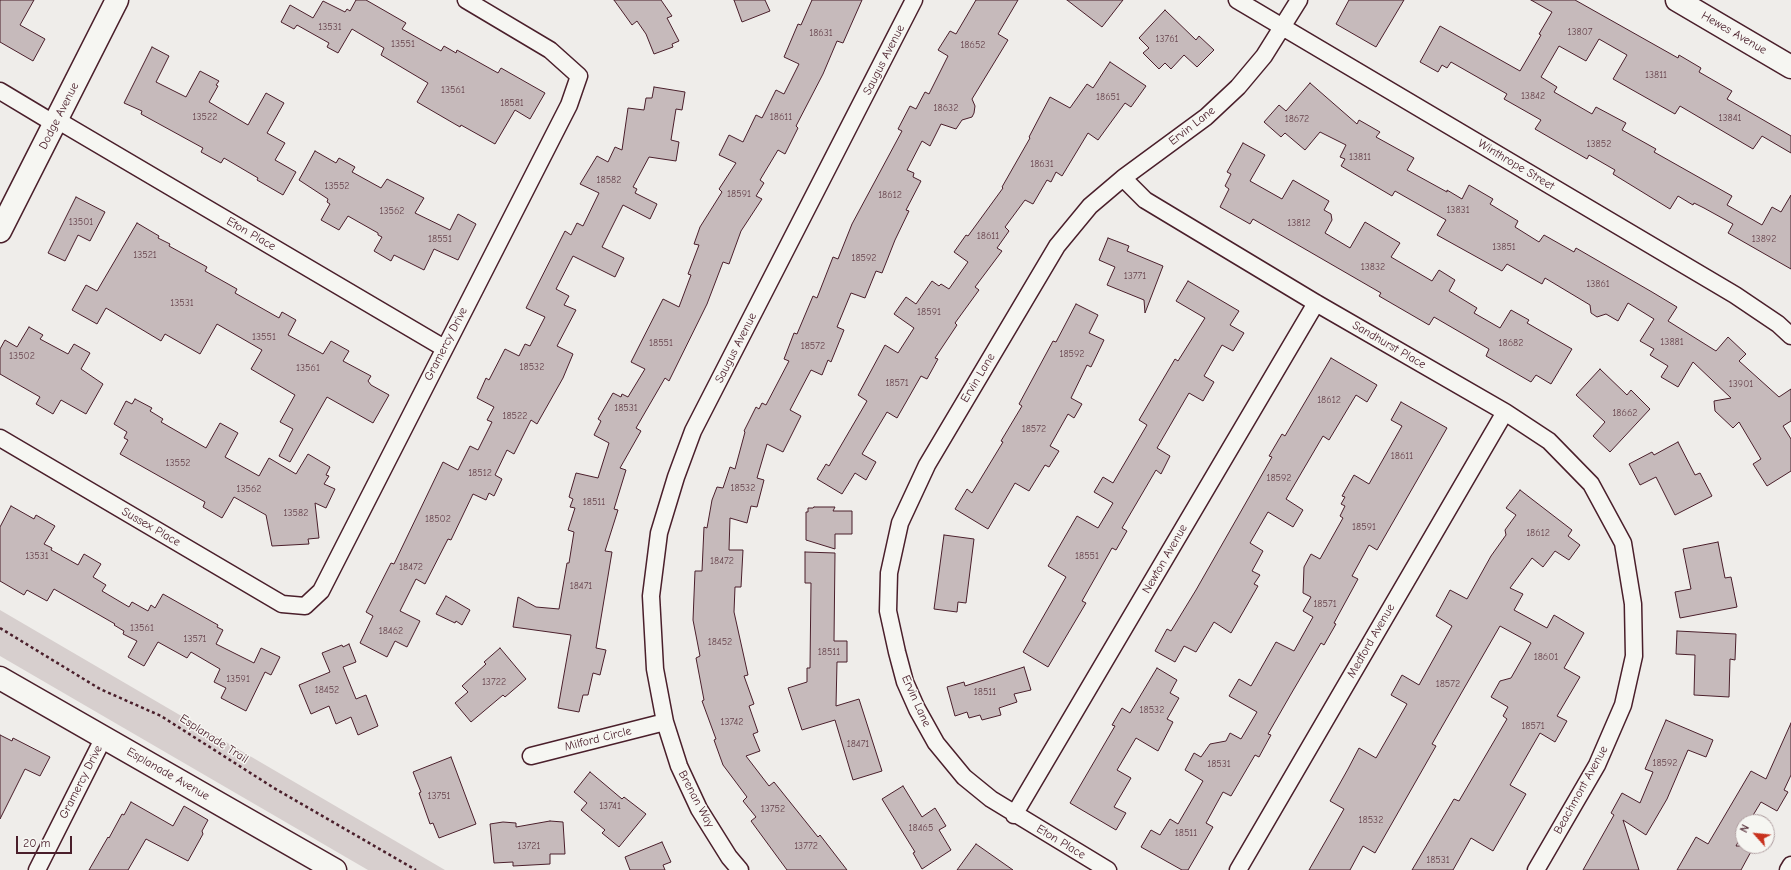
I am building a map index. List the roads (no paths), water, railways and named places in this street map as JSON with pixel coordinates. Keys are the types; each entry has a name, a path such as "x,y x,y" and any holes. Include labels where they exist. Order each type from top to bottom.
{"street":[{"name":"Dodge Avenue","path":"0,231 117,0"},
{"name":"Gramercy Drive","path":"305,606 321,591 569,105 579,76 550,50 466,0"},
{"name":"Saugus Avenue","path":"665,722 655,669 651,596 659,533 676,477 693,432 914,0"},
{"name":"Winthrope Street","path":"1236,0 1735,295 1778,324 1791,336"},
{"name":"Ervin Lane","path":"1014,815 964,777 936,743 917,709 905,682 888,611 889,572 900,524 927,465 1057,246 1090,206 1124,178 1206,117 1238,87 1264,56 1299,0"},
{"name":"Hewes Avenue","path":"1677,0 1699,6 1791,67"},
{"name":"Eton Place","path":"0,91 56,122 444,348"},
{"name":"Sandhurst Place","path":"1124,178 1145,200 1316,303 1505,412 1549,441 1591,484 1623,543"},
{"name":"Newton Avenue","path":"1014,815 1316,303"},
{"name":"Medford Avenue","path":"1238,870 1505,412"},
{"name":"Sussex Place","path":"0,438 282,604 305,606"},
{"name":"Beachmont Avenue","path":"1536,870 1597,765 1623,705 1634,656 1633,604 1623,543"},
{"name":"Esplanade Avenue","path":"0,678 335,870"},
{"name":"Milford Circle","path":"531,756 665,722"},
{"name":"Brenan Way","path":"665,722 679,766 699,809 729,857 740,870"},
{"name":"Gramercy Drive","path":"37,870 104,737"},
{"name":"Eton Place","path":"1014,815 1108,870"},
{"path":"1788,870 1791,865"}]}
